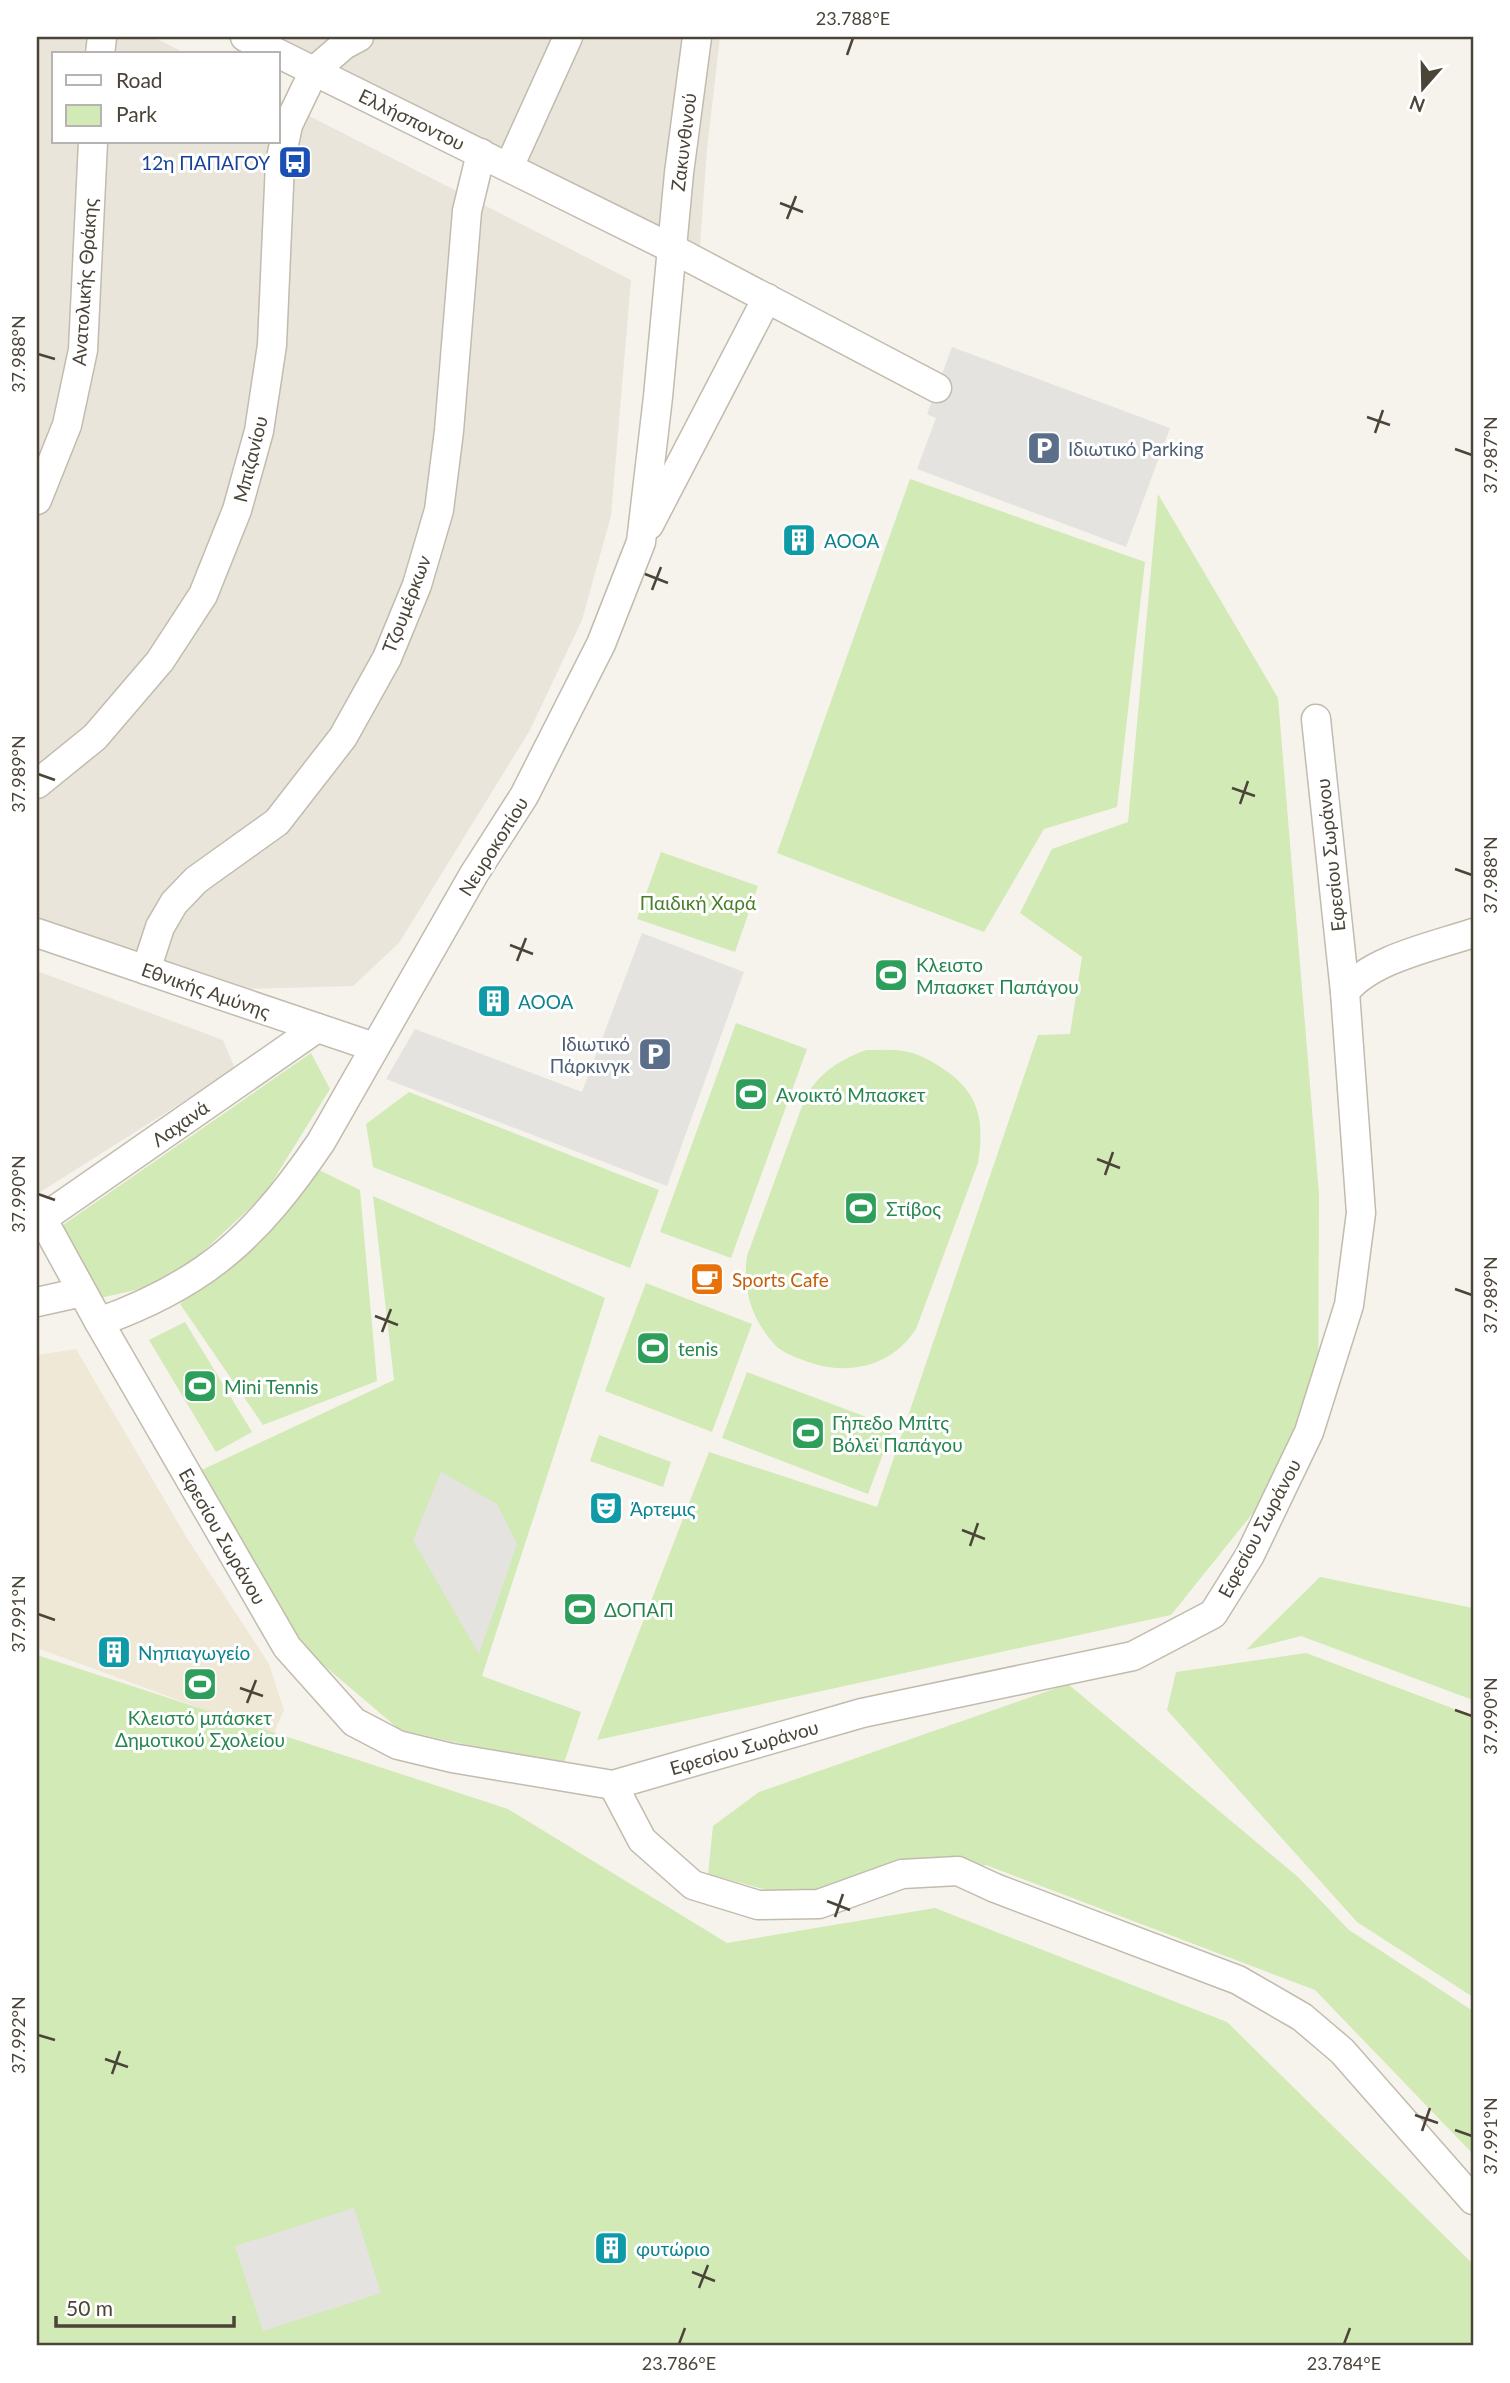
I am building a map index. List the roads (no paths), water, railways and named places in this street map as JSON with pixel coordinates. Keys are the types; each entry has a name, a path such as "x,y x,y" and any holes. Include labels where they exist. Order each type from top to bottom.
{"street":[{"name":"Ελλήσποντου","path":"245,37 275,52"},
{"path":"314,71 344,45 359,37"},
{"path":"509,167 568,37"},
{"name":"Ζακυνθινού","path":"671,248 697,37"},
{"name":"Ελλήσποντου","path":"280,54 671,248 937,388"},
{"name":"Μπιζανίου","path":"37,784 95,737 160,661 204,595 237,510 259,431 272,345 280,163 288,125 314,71"},
{"name":"Ανατολικής Θράκης","path":"37,500 67,425 83,350 93,144"},
{"name":"Τζουμέρκων","path":"146,970 160,927 174,903 195,880 277,822 343,737 387,658 417,586 439,510 449,431 467,211 481,153"},
{"name":"Νευροκοπίου","path":"99,1322 140,1308 171,1292 234,1249 295,1180 321,1142 474,874 524,796 601,644 641,542 658,397 671,248"},
{"path":"641,542 767,298"},
{"name":"Εφεσίου Σωράνου","path":"40,1214 99,1322 287,1647 354,1722 398,1745 452,1758 613,1785 862,1713 1133,1656 1213,1614 1250,1555 1309,1432 1349,1305 1361,1213 1345,992 1316,719"},
{"name":"Εθνικής Αμύνης","path":"37,933 374,1047"},
{"path":"1345,992 1353,981 1389,962 1473,933"},
{"name":"Λαχανά","path":"40,1214 317,1028"},
{"path":"37,1302 82,1292"},
{"path":"613,1785 642,1840 693,1885 758,1905 819,1904 902,1874 958,1871 995,1888 1238,1980 1302,2017 1342,2051 1473,2200"}],"place":[{"name":"12η ΠΑΠΑΓΟΥ","path":"295,162"},
{"name":"Ιδιωτικό Parking","path":"1044,448"},
{"name":"AOOA","path":"799,540"},
{"name":"Κλειστο Μπασκετ Παπάγου","path":"891,975"},
{"name":"ΑΟΟΑ","path":"494,1001"},
{"name":"Ιδιωτικό Πάρκινγκ","path":"655,1054"},
{"name":"Ανοικτό Μπασκετ","path":"751,1094"},
{"name":"Στίβος","path":"861,1208"},
{"name":"Sports Cafe","path":"707,1279"},
{"name":"tenis","path":"653,1348"},
{"name":"Mini Tennis","path":"200,1386"},
{"name":"Γήπεδο Μπίτς Βόλεϊ Παπάγου","path":"808,1433"},
{"name":"Άρτεμις","path":"606,1508"},
{"name":"ΔΟΠΑΠ","path":"580,1609"},
{"name":"Νηπιαγωγείο","path":"114,1652"},
{"name":"Κλειστό μπάσκετ Δημοτικού Σχολείου","path":"200,1684"},
{"name":"φυτώριο","path":"611,2248"}],"park label":[{"name":"Παιδική Χαρά","path":"698,902"}]}
